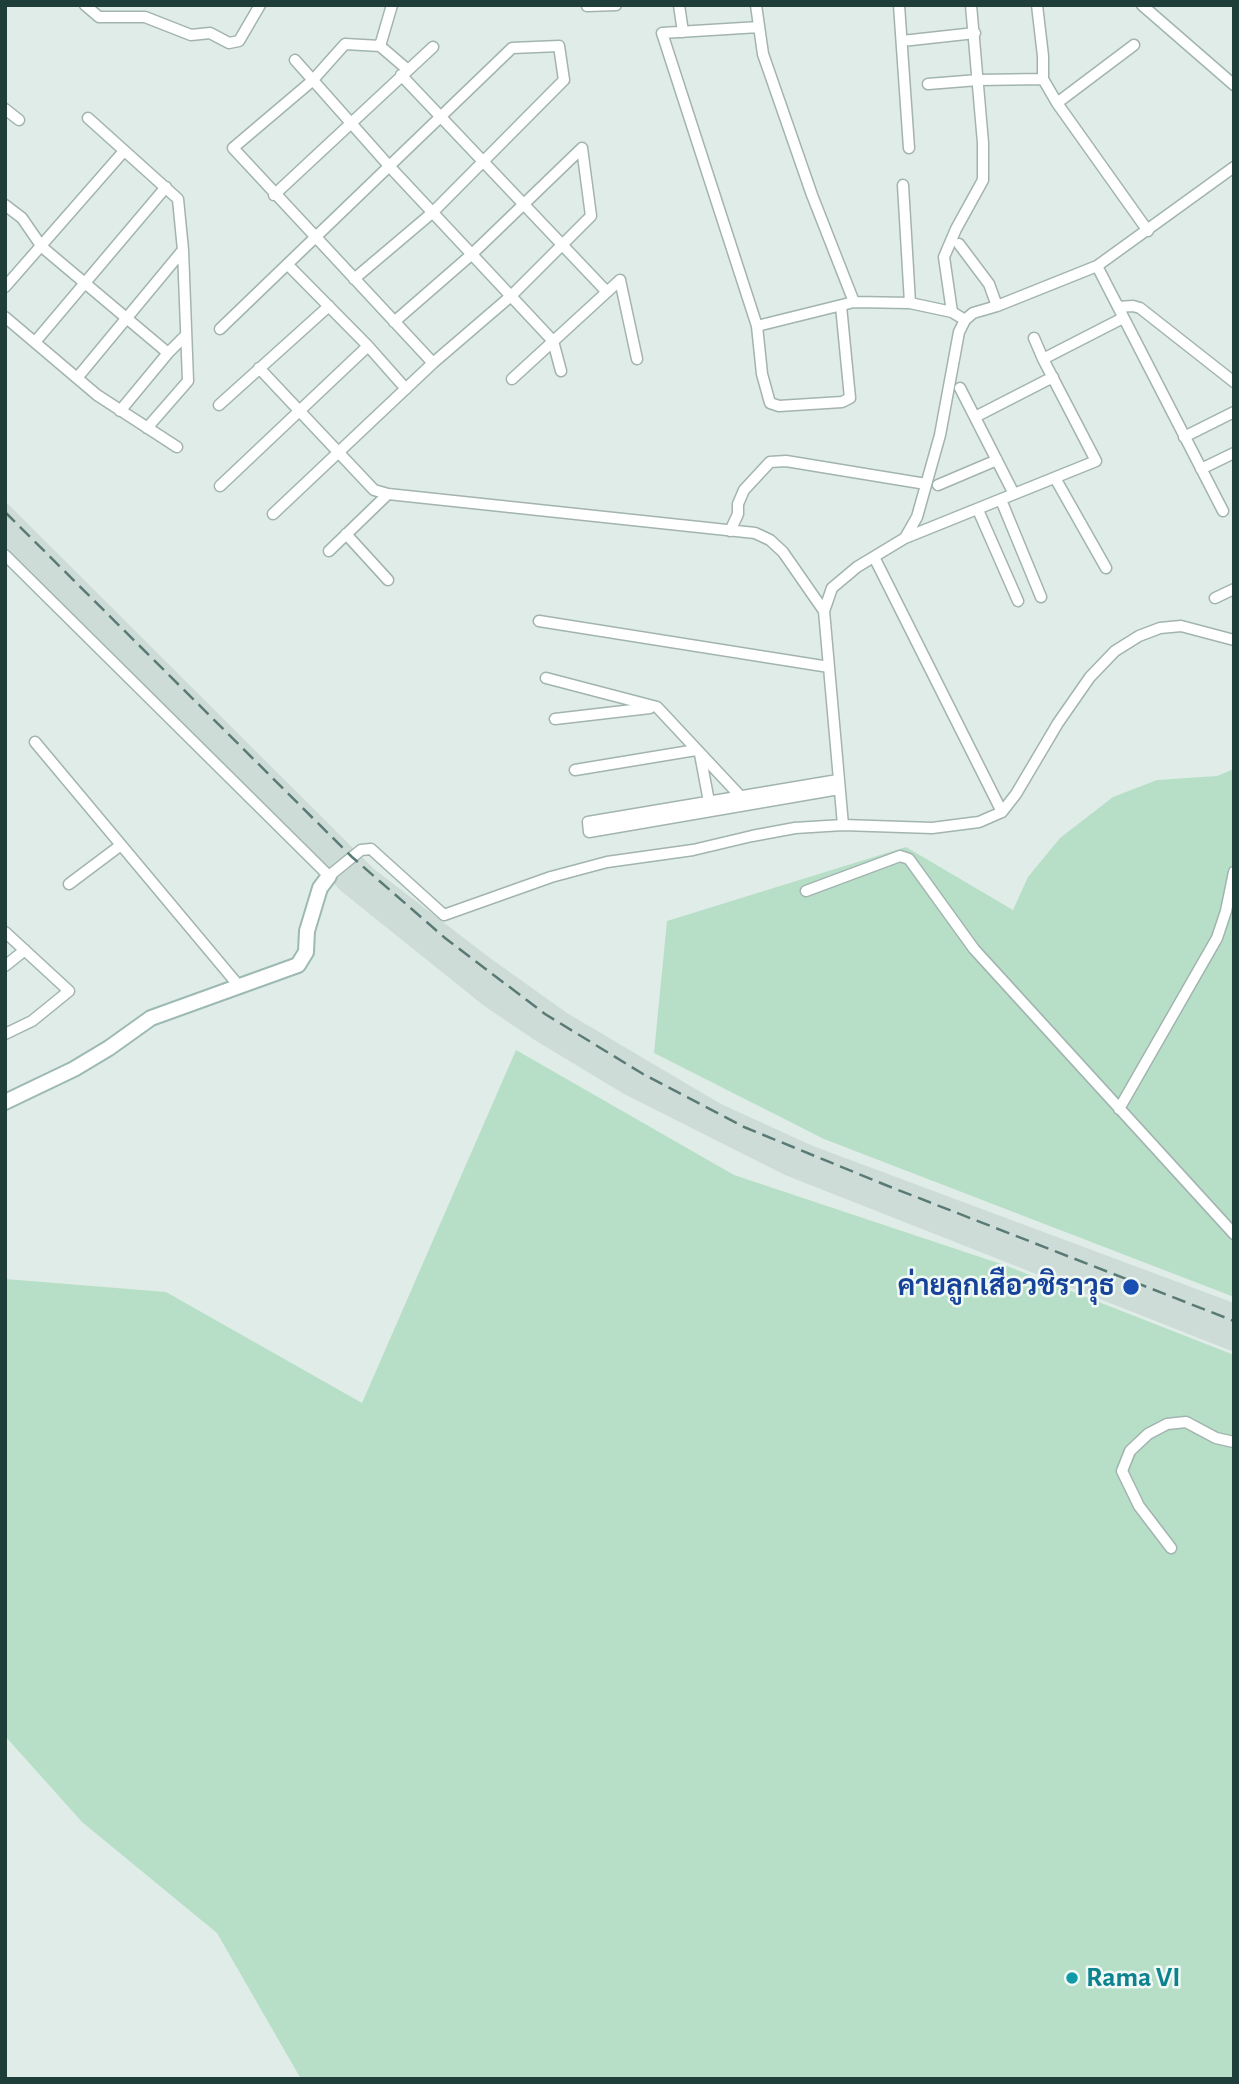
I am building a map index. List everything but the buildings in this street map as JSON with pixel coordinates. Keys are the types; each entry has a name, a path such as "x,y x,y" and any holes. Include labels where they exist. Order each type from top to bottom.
{"street":[{"path":"85,5 99,17 145,17 191,35 210,33 229,43 239,41 260,5"},
{"path":"380,46 392,5"},
{"path":"587,6 616,5"},
{"path":"679,5 683,32"},
{"path":"756,5 767,67 812,195 854,302"},
{"path":"899,5 909,148"},
{"path":"952,312 944,257 983,180 983,143 971,5"},
{"path":"1037,5 1043,79 1057,103 1148,231"},
{"path":"1142,5 1234,85"},
{"path":"759,27 662,33 757,326 762,374 770,403 779,406 846,401 850,398 841,306"},
{"path":"902,41 975,33"},
{"path":"433,363 233,149 312,81 345,44 380,46 442,117 607,292"},
{"path":"220,329 512,48 559,46 565,80 432,212 354,279"},
{"path":"1057,103 1134,46"},
{"path":"274,195 433,47"},
{"path":"295,60 390,167 553,341 561,371"},
{"path":"928,84 1043,79"},
{"path":"5,109 19,120"},
{"path":"88,118 178,199 183,250 188,381 147,428"},
{"path":"273,514 433,363 511,296 591,216 582,148 471,255 394,322"},
{"path":"5,287 124,151"},
{"path":"905,538 916,517 940,435 960,332 965,320 973,313 1097,266 1233,170"},
{"path":"903,185 910,303"},
{"path":"35,342 166,187"},
{"path":"5,205 22,218 42,247 168,353"},
{"path":"959,244 989,284 997,306"},
{"path":"77,378 183,250"},
{"path":"288,265 368,346 406,389"},
{"path":"1097,266 1223,512"},
{"path":"512,379 620,280 637,359"},
{"path":"757,326 854,302 910,303 952,312 965,320"},
{"path":"219,405 329,306"},
{"path":"1118,307 1133,306 1140,309 1234,382"},
{"path":"5,317 120,411 177,447"},
{"path":"1043,359 1123,318"},
{"path":"120,411 186,335"},
{"path":"843,825 824,611 832,588 857,567 905,538 1096,461 1034,338"},
{"path":"220,486 368,346"},
{"path":"259,368 374,490 388,494 755,533 770,540 783,552 824,611"},
{"path":"975,417 1053,377"},
{"path":"960,388 1014,494"},
{"path":"1184,437 1234,412"},
{"path":"1201,469 1234,453"},
{"path":"937,485 997,460"},
{"path":"730,531 744,490 770,463 786,461 926,484"},
{"path":"1055,478 1105,568"},
{"path":"329,551 388,494"},
{"path":"1002,499 1041,597"},
{"path":"978,510 1018,601"},
{"path":"346,534 388,580"},
{"path":"5,555 329,876"},
{"path":"874,557 1002,812"},
{"path":"1214,598 1234,589"},
{"path":"540,621 829,667"},
{"path":"5,1102 74,1069 151,1018 298,964 306,952 307,931 320,888 329,876 361,850 371,849 444,915 551,877 607,862 693,850 795,828 843,825 932,828 979,822 1002,812 1090,677 1115,651 1139,636 1160,628 1181,626 1234,640"},
{"path":"546,678 657,707 743,801"},
{"path":"555,719 657,707"},
{"path":"35,742 239,986"},
{"path":"575,770 698,752"},
{"path":"698,752 710,806"},
{"path":"643,818 838,785"},
{"path":"69,884 121,845"},
{"path":"806,891 900,856 909,859 974,949 1234,1234"},
{"path":"1119,1109 1217,938 1234,872"},
{"path":"5,932 69,991 32,1021 5,1034"},
{"path":"5,966 25,950"},
{"path":"1171,1548 1139,1506 1122,1471 1130,1451 1149,1434 1167,1424 1186,1422 1216,1438 1234,1442"}],"shaded area":[{"path":"5,501 374,869 567,1013 721,1104 813,1146 1234,1303 1234,1352 785,1175 624,1094 483,1005 341,891 148,689 5,548"}],"green space":[{"name":"ค่ายลูกเสือวชิราวุธ","path":"1234,769 1234,1297 824,1139 654,1053 667,921 906,847 1013,910 1028,877 1060,838 1113,797 1157,780 1217,776"},
{"path":"516,1050 734,1175 1007,1266 1234,1355 1234,2079 301,2079 217,1933 82,1822 5,1736 5,1279 166,1292 362,1403"}],"railway":[{"path":"5,512 352,857 445,938 545,1014 643,1074 744,1127 1234,1321"}],"place":[{"name":"ค่ายลูกเสือวชิราวุธ","path":"1131,1287"},
{"name":"Rama VI","path":"1072,1978"}]}
